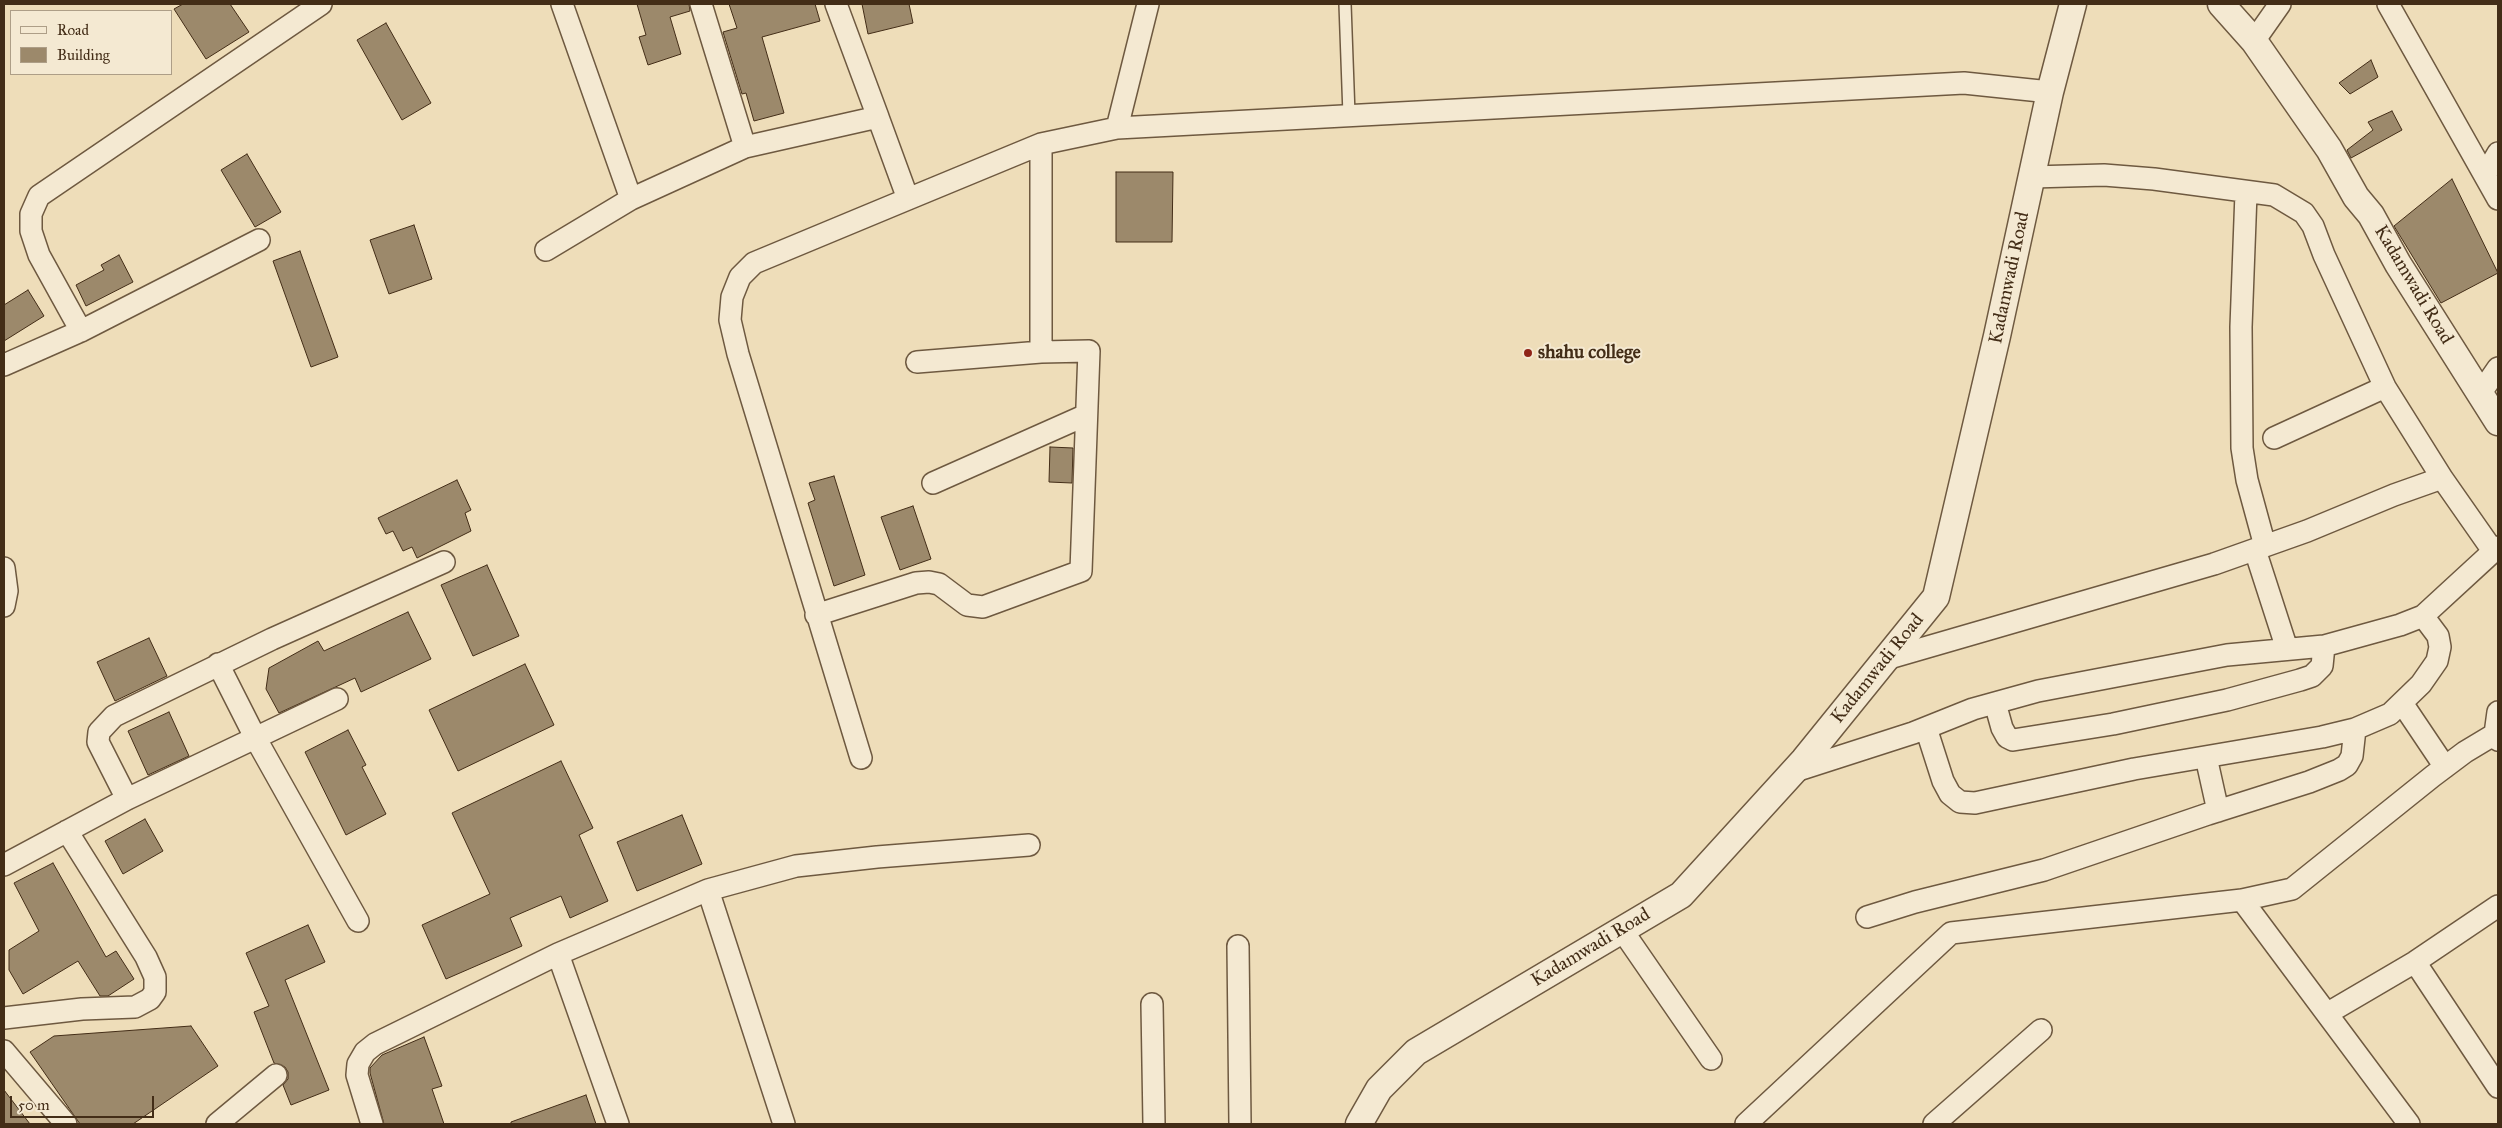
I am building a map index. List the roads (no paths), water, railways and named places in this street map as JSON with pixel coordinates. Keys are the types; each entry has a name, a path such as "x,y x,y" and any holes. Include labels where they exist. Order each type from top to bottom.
{"street":[{"path":"82,331 39,256 31,231 31,214 39,196 321,4"},
{"path":"562,4 631,199"},
{"path":"701,4 745,147"},
{"path":"836,4 908,199"},
{"path":"1117,128 1148,4"},
{"name":"Kadamwadi Road","path":"1359,1124 1379,1089 1416,1052 1681,895 1795,771 1936,597 1998,336 2050,92 2073,4"},
{"name":"Kadamwadi Road","path":"2221,4 2254,41 2329,149 2356,197 2371,215 2398,264 2498,422"},
{"path":"2254,41 2280,4"},
{"path":"2388,4 2498,199"},
{"path":"861,758 816,615 738,354 730,320 732,297 740,277 754,263 1041,144 1117,128 1964,83 2050,92"},
{"path":"546,250 631,199 745,147 878,116"},
{"path":"1041,144 1041,352"},
{"path":"2485,175 2498,154"},
{"path":"1795,771 1995,703 2038,691 2200,660 2324,646 2400,625 2423,616 2496,549 2442,478 2385,387 2313,226 2304,214 2274,195 2246,193 2154,179 2104,175 2032,177"},
{"path":"2246,193 2242,327 2242,448 2260,548 2287,650"},
{"path":"4,365 82,331 259,240"},
{"path":"816,615 916,583 929,582 940,584 966,605 983,607 1081,571 1088,351 1041,352 917,362"},
{"path":"2480,394 2498,368"},
{"path":"2274,438 2385,387"},
{"path":"933,483 1086,415"},
{"path":"1886,659 2260,548 2442,478"},
{"path":"127,799 98,742 99,732 114,716 218,664 444,562"},
{"path":"4,568 7,591 4,606"},
{"path":"1926,728 1943,781 1950,794 1960,802 1975,802 2134,769 2322,737 2355,729 2390,714 2402,704 2437,661 2440,647 2438,636 2423,616"},
{"path":"1995,703 2002,728 2007,737 2013,740 2113,724 2227,700 2312,676 2322,666 2324,646"},
{"path":"218,664 256,738 358,921"},
{"path":"4,865 127,799 337,699"},
{"path":"2402,704 2445,768"},
{"path":"1746,1124 1951,933 2242,900 2292,889 2445,768 2497,737 2498,712"},
{"path":"1867,917 1915,902 2044,870 2309,782 2339,770 2352,756 2355,729"},
{"path":"2206,758 2218,811"},
{"path":"4,1018 74,1010 135,1006 150,999 155,992 154,977 146,957 67,831"},
{"path":"372,1124 357,1075 358,1064 365,1052 374,1044 558,954 708,890 796,866 877,857 1029,845"},
{"path":"708,890 784,1124"},
{"path":"2242,900 2328,1014 2402,1121"},
{"path":"2328,1014 2415,962 2498,906"},
{"path":"1622,930 1711,1059"},
{"path":"1238,946 1240,1124"},
{"path":"558,954 618,1124"},
{"path":"2415,962 2498,1087"},
{"path":"1152,1004 1154,1124"},
{"path":"1934,1124 2041,1030"},
{"path":"4,1051 66,1124"},
{"path":"217,1124 276,1075"}],"lane":[{"path":"1345,4 1348,115"}],"place":[{"name":"shahu college","path":"1528,353"}]}
